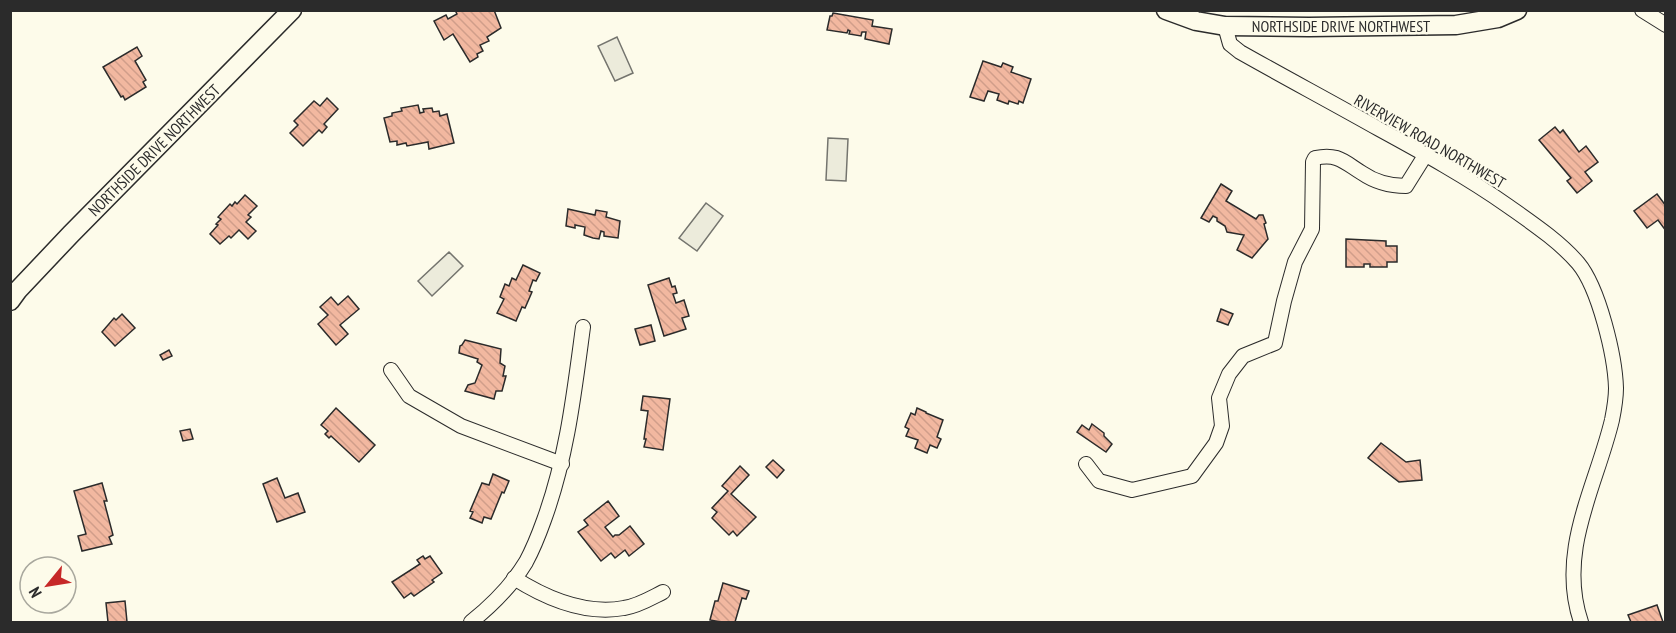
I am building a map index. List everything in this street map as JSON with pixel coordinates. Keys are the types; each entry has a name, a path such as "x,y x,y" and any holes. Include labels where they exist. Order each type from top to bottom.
{"main road":[{"name":"NORTHSIDE DRIVE NORTHWEST","path":"13,295 292,10"},
{"name":"NORTHSIDE DRIVE NORTHWEST","path":"1166,10 1196,21 1225,26 1456,25 1498,18 1517,10"}],"street":[{"path":"1642,10 1665,26"},
{"name":"RIVERVIEW ROAD NORTHWEST","path":"1225,26 1230,44 1240,52 1426,154 1490,193 1566,250 1580,265 1598,300 1613,362 1616,389 1612,420 1576,534 1574,587 1581,622"},
{"path":"1086,464 1099,481 1132,490 1192,476 1216,443 1222,426 1219,398 1229,374 1244,356 1275,343 1295,262 1312,229 1313,162 1315,158 1332,156 1379,182 1406,186 1426,154"},
{"path":"471,622 486,610 526,561 552,498 569,431 583,327"},
{"path":"391,370 409,396 461,426 562,464"},
{"path":"514,578 549,598 566,604 595,609 624,608 663,592"}],"shaded area":[{"path":"617,37 633,73 615,81 598,46"},
{"path":"828,138 848,139 846,181 826,180"},
{"path":"706,203 723,216 697,251 679,238"},
{"path":"449,252 463,266 432,296 418,281"}],"building":[{"path":"459,10 494,10 501,28 487,37 489,41 480,45 483,51 470,62 453,34 444,40 434,21 446,15 448,19 457,14"},
{"path":"833,13 873,20 872,26 892,29 889,44 865,39 866,32 862,32 861,36 849,34 848,30 847,33 827,30 830,16"},
{"path":"137,47 142,56 135,61 146,80 143,82 146,87 125,100 103,67"},
{"path":"983,61 1001,67 1003,63 1013,67 1011,72 1031,79 1023,103 1009,101 1008,104 997,100 999,94 988,91 984,101 970,97"},
{"path":"327,98 338,109 324,124 327,127 322,133 319,130 303,146 290,133 298,125 294,121 314,101 320,106"},
{"path":"418,105 420,113 424,112 423,109 432,108 433,112 439,111 440,116 447,114 454,143 429,149 428,142 407,146 406,143 397,145 397,141 390,142 384,118 402,111 401,108"},
{"path":"1555,127 1560,133 1563,130 1579,152 1586,146 1598,162 1585,172 1592,181 1577,193 1567,181 1571,178 1539,140"},
{"path":"1221,184 1232,191 1226,201 1256,219 1259,215 1263,215 1268,239 1252,258 1237,250 1244,235 1227,232 1225,226 1213,216 1209,222 1201,218"},
{"path":"1657,194 1666,206 1666,231 1658,220 1647,228 1634,211"},
{"path":"245,195 257,206 248,215 251,217 246,222 256,231 248,239 239,230 220,244 210,234 221,219 218,217 230,204 232,206 235,202 237,204"},
{"path":"568,209 595,215 596,210 607,212 606,217 620,221 618,238 604,236 604,232 601,231 599,239 593,238 584,235 585,227 566,226"},
{"path":"1346,239 1386,241 1386,246 1397,246 1397,262 1387,262 1387,267 1370,267 1370,264 1364,264 1364,267 1346,267"},
{"path":"523,265 540,273 536,281 533,280 529,291 532,292 516,321 497,313 504,299 500,297 505,284 509,286 512,278 516,280"},
{"path":"669,278 677,293 673,294 676,303 684,300 689,316 682,318 686,329 664,336 648,285"},
{"path":"348,296 359,309 340,325 348,334 336,345 318,324 328,315 320,307 331,297 338,305"},
{"path":"1221,309 1233,314 1228,325 1217,321"},
{"path":"122,314 135,328 115,346 102,332 114,318 116,320"},
{"path":"651,325 655,341 640,345 635,329"},
{"path":"465,340 501,349 500,363 505,366 503,376 506,376 502,391 496,391 494,399 465,391 468,385 475,383 482,365 477,362 478,359 459,353 460,346"},
{"path":"169,350 172,356 163,360 160,355"},
{"path":"643,396 670,399 663,450 644,447 648,411 641,410"},
{"path":"336,408 375,445 359,462 331,436 329,438 325,434 328,431 321,425"},
{"path":"917,408 943,420 937,437 941,439 937,448 930,445 927,453 915,448 918,440 906,436 909,429 905,427 911,413 915,415"},
{"path":"1092,424 1104,433 1112,444 1106,452 1077,432 1082,425 1089,430"},
{"path":"190,429 193,439 183,441 180,431"},
{"path":"1381,443 1406,462 1420,460 1422,480 1399,482 1368,458"},
{"path":"773,460 784,470 777,478 766,467"},
{"path":"740,466 749,475 731,494 756,517 737,536 733,531 729,535 712,518 717,512 712,508 728,491 722,486"},
{"path":"493,474 509,481 491,519 484,517 482,523 470,518 473,512 470,511 482,483 489,485"},
{"path":"277,478 285,498 298,493 305,512 277,522 263,484"},
{"path":"102,483 113,535 109,537 112,544 82,551 78,536 86,534 74,491"},
{"path":"608,501 619,516 605,527 613,537 630,526 644,544 629,556 625,550 615,558 611,553 601,561 578,532 588,525 584,520"},
{"path":"423,556 425,559 430,556 442,573 432,580 434,582 414,596 411,593 404,598 392,582 420,564 417,560"},
{"path":"723,583 749,591 746,599 742,598 735,622 710,620"},
{"path":"125,601 127,622 108,622 106,603"},
{"path":"1657,605 1663,622 1631,622 1628,615"}]}
